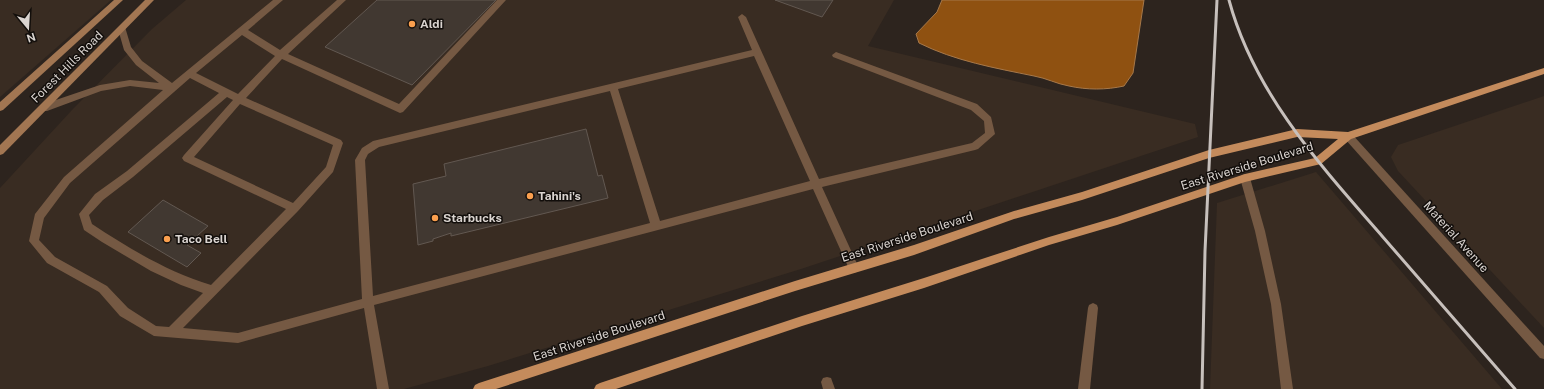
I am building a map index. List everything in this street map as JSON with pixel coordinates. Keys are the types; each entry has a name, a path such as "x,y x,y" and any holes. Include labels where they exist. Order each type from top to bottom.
{"main road":[{"name":"East Riverside Boulevard","path":"600,389 802,321 924,283 1049,241 1117,221 1245,178 1318,160 1348,136 1544,71"},
{"name":"East Riverside Boulevard","path":"479,389 914,250 1014,215 1082,196 1209,154 1297,133 1348,136"}],"street":[{"name":"Forest Hills Road","path":"0,107 119,0"},
{"name":"Forest Hills Road","path":"0,151 150,0"},
{"path":"279,0 172,88 67,180 39,217 34,241 51,260 103,289 124,312 154,331 238,338 368,302 816,184 975,146 990,134 988,120 974,107 836,56"},
{"path":"294,208 187,158 239,99 281,55 342,0"},
{"path":"241,30 281,55 400,110 502,0"},
{"path":"742,17 854,268"},
{"path":"122,29 127,48 139,63 172,88"},
{"path":"383,389 368,302 360,160 365,151 376,144 757,52"},
{"path":"172,332 294,208 330,169 338,143 226,93 189,74"},
{"path":"44,108 100,88 130,83 172,88"},
{"path":"613,87 656,226"},
{"path":"213,291 185,282 155,268 106,239 88,227 84,214 98,197 130,174 226,93"},
{"name":"Material Avenue","path":"1348,136 1544,354"},
{"path":"1245,178 1260,231 1276,304 1287,389"},
{"path":"1084,389 1093,308"}],"shaded area":[{"path":"0,0 111,0 0,97"},
{"path":"186,0 894,0 868,46 1195,124 1198,137 801,269 488,366 404,389 0,389 0,188 72,110 152,29"},
{"path":"942,0 1144,0 1133,73 1124,86 1090,89 1065,85 947,55 919,43 916,34 937,12"},
{"path":"1544,96 1544,328 1398,171 1391,157 1398,145"},
{"path":"1316,172 1502,389 1210,389 1217,203"}],"building":[{"name":"Aldi","path":"377,0 496,0 412,85 325,47"},
{"path":"775,0 833,0 822,17"},
{"path":"586,129 598,176 602,175 608,198 451,236 451,233 433,239 433,241 418,245 413,184 446,176 444,164"},
{"name":"Taco Bell","path":"163,200 208,226 187,245 201,253 187,267 128,232"}],"railway":[{"path":"1202,389 1205,251 1217,0"},
{"path":"1229,0 1240,34 1255,66 1272,97 1313,155 1515,389"}],"place":[{"name":"Aldi","path":"412,24"},
{"name":"Tahini's","path":"530,196"},
{"name":"Starbucks","path":"435,218"},
{"name":"Taco Bell","path":"167,239"}]}
